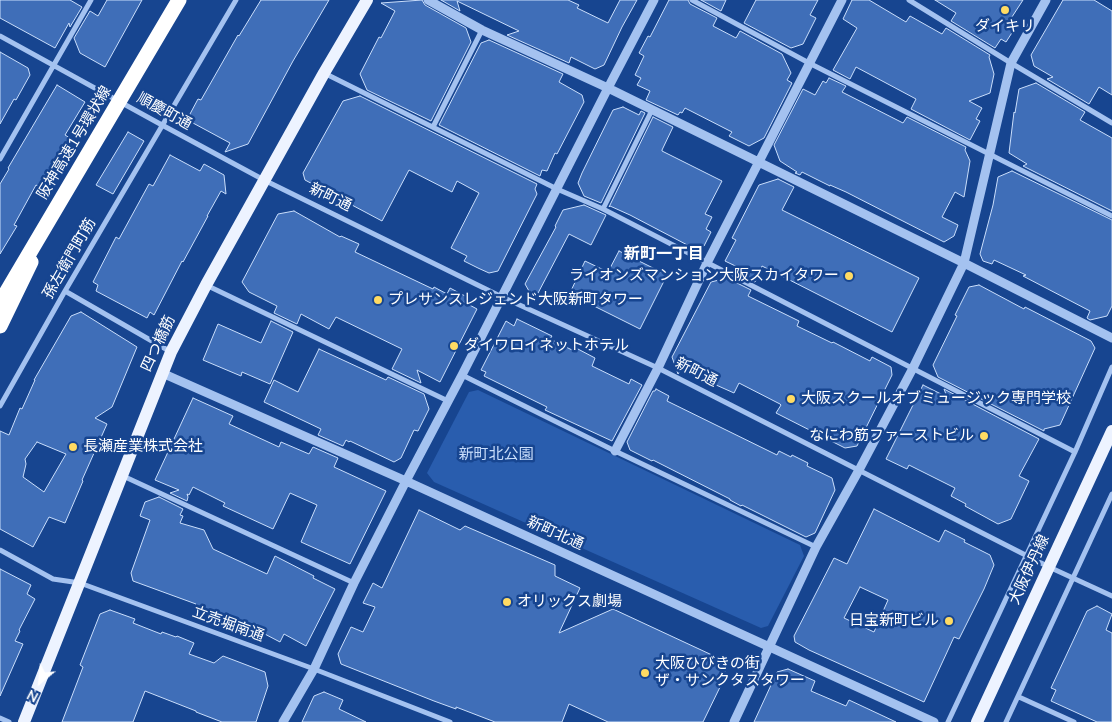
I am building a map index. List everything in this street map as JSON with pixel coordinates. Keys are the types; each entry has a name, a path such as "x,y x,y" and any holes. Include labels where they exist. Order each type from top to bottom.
{"highway":[{"name":"阪神高速1号環状線","path":"0,303 180,0"},
{"path":"0,326 60,202"}],"main road":[{"name":"四つ橋筋","path":"24,722 171,352 264,180 367,0"},
{"name":"大阪伊丹線","path":"977,722 1112,431"}],"street":[{"path":"0,159 91,0"},
{"name":"孫左衛門町筋","path":"0,406 65,291 236,0"},
{"path":"428,0 482,30 608,88 1112,338"},
{"path":"283,722 314,670 354,584 406,481 654,0"},
{"path":"692,0 809,63 1112,216"},
{"path":"615,451 658,368 707,263 842,0"},
{"path":"909,0 1010,63 1112,122"},
{"path":"734,722 816,547 913,368 964,263 1010,63 1046,0"},
{"path":"433,127 482,30"},
{"name":"順慶町通","path":"0,36 264,180"},
{"path":"324,73 603,210 1075,452"},
{"path":"603,210 652,110"},
{"name":"新町通","path":"264,180 502,296 658,368 1049,567 1112,596"},
{"path":"206,285 448,401"},
{"path":"65,291 171,352"},
{"path":"948,722 1075,452 1112,367"},
{"name":"新町北通","path":"162,373 406,481 934,722"},
{"path":"462,375 816,547"},
{"path":"121,475 354,584"},
{"path":"1006,722 1112,494"},
{"name":"立売堀南通","path":"0,550 53,579 80,583 450,722"},
{"path":"1018,697 1074,722"},
{"path":"0,718 9,722"}],"green space":[{"name":"新町北公園","path":"478,390 800,545 804,556 768,626 761,628 434,482 427,473 469,392"}],"building":[{"path":"0,0 70,0 82,7 70,27 69,23 55,48 0,18"},
{"path":"107,0 142,0 105,67 80,53 74,38 90,11 98,16"},
{"path":"261,0 329,0 248,144 225,152 230,143 193,123 190,114 198,99 201,100 238,35"},
{"path":"422,0 425,5 466,28 471,42 431,121 367,90 360,74 395,11 381,3"},
{"path":"441,0 568,0 579,5 577,8 608,23 620,0 637,0 604,65 595,69 571,57 569,63 507,35 519,31 457,1 460,11"},
{"path":"669,0 688,0 690,4 717,18 713,26 736,38 740,31 782,54 791,73 787,80 792,83 764,138 749,146 729,136 732,132 685,108 678,115 646,100 650,91 637,85 641,78 635,75 644,56 639,53 648,36 650,37"},
{"path":"701,0 726,0 721,11"},
{"path":"756,0 818,0 810,15 816,18 803,44 791,48 744,23"},
{"path":"852,0 869,0 906,22 910,16 942,34 946,28 990,55 994,74 990,93 969,101 982,108 976,119 980,121 970,140 911,109 916,99 856,67 850,79 833,70 857,28 843,19"},
{"path":"935,0 1023,0 1008,23 1015,28 1006,42 1001,39 995,48 951,21 956,13"},
{"path":"1063,0 1094,0 1112,11 1112,95 1099,87 1089,104 1047,79 1053,77 1034,66 1031,55"},
{"path":"489,40 563,74 559,82 582,95 584,102 547,171 542,170 540,176 439,125 481,43"},
{"path":"0,52 28,68 30,75 0,124"},
{"path":"829,78 846,86 842,92 903,123 907,117 966,147 965,150 970,161 964,197 955,192 942,217 958,225 954,236 944,242 846,192 802,172 800,175 795,173 797,172 780,161 774,145 803,89 815,95 823,81 826,83"},
{"path":"1036,83 1085,112 1080,120 1112,138 1112,211 1023,166 1027,164 1009,153 1019,89"},
{"path":"57,85 85,102 65,135 70,138 40,187 36,185 14,225 17,226 0,254 0,184"},
{"path":"360,96 537,184 535,189 537,194 498,271 489,273 478,268 464,261 467,256 451,248 479,193 457,181 452,192 409,170 382,221 305,180 303,173 343,101"},
{"path":"623,107 639,115 641,111 645,113 601,203 584,196 578,183 613,110"},
{"path":"653,117 673,127 662,151 722,181 705,214 712,217 706,229 711,232 704,246 695,249 630,215 609,207"},
{"path":"128,132 144,141 113,194 96,185"},
{"path":"170,155 200,171 204,164 224,175 226,194 221,191 154,315 150,312 147,318 96,291 98,285 93,282 116,237 119,239 149,184 153,186"},
{"path":"1012,171 1112,220 1112,306 1107,316 1090,320 1087,318 1090,311 1023,276 1026,275 994,260 992,264 983,261 980,254 993,205 998,177"},
{"name":"ライオンズマンション大阪スカイタワー","path":"778,179 794,187 782,210 919,278 892,332 762,266 755,282 739,274 748,272 725,261 736,240 732,238 759,185"},
{"path":"584,205 606,215 591,245 569,234 537,295 529,291 525,284 556,227 563,210"},
{"path":"294,211 340,237 359,244 355,252 433,289 434,287 447,294 450,288 467,297 464,302 477,309 440,382 417,370 421,383 392,369 402,349 336,317 329,329 301,314 297,324 274,313 277,306 249,292 242,282 278,214"},
{"path":"619,251 667,275 640,329 569,295 585,261 608,272"},
{"path":"727,278 751,290 748,296 799,321 797,326 870,361 872,357 891,367 892,375 857,446 845,448 776,413 780,404 739,383 734,393 682,368 678,374 672,357 711,282"},
{"path":"979,285 1091,341 1095,348 1060,425 1044,429 1044,431 938,377 933,365 957,316 955,315 969,287"},
{"path":"81,312 137,347 112,407 95,418 107,424 65,523 49,517 33,547 0,529 0,431 9,435 34,380 71,316","holes":["37,442 66,454 44,492 23,477 26,464 25,459"]},
{"path":"517,319 552,336 550,339 574,351 576,348 595,358 592,366 629,384 631,379 642,385 612,441 545,410 547,407 484,376 486,372 481,370 506,321 514,326"},
{"path":"271,321 293,332 270,384 242,372 241,376 203,360 218,324 261,343"},
{"path":"319,349 386,380 388,377 424,394 429,409 418,431 414,430 401,458 394,462 346,440 343,446 318,435 321,429 264,402 274,380 298,392"},
{"path":"923,385 947,397 944,389 1039,439 1019,476 1029,481 1011,519 998,524 951,496 955,488 909,465 907,469 886,459"},
{"path":"656,389 669,396 667,401 777,455 779,451 791,457 792,455 808,463 807,466 832,478 835,490 815,533 806,537 630,450 627,442 653,391"},
{"path":"193,398 233,416 229,424 279,447 281,442 309,454 313,447 338,458 334,467 386,491 350,564 301,542 317,505 290,493 273,529 223,506 225,503 193,487 189,495 187,494 187,501 170,493 179,490 155,480"},
{"path":"159,497 183,509 180,515 183,516 180,523 204,530 213,549 267,574 275,556 335,589 306,646 284,634 280,642 240,621 237,625 196,604 133,581 131,573 150,520 140,516 145,502"},
{"path":"874,509 939,542 945,530 990,555 994,565 984,589 959,639 954,637 924,702 795,642 794,636 834,558 847,564","holes":["860,587 888,600 874,632 844,618"]},
{"path":"419,510 460,530 465,526 555,565 555,576 580,588 559,633 613,609 727,662 722,683 703,722 608,722 569,704 562,722 495,722 434,701 341,664 338,654 351,627 363,632 375,607 363,603 373,583 382,588"},
{"path":"0,569 31,585 27,594 35,599 15,641 23,644 0,696"},
{"path":"1097,606 1112,614 1106,630 1112,633 1112,722 1097,722 1051,701 1056,690 1051,688 1087,611"},
{"path":"110,610 135,619 133,623 161,634 162,632 177,636 194,643 189,654 214,663 223,656 265,672 268,686 256,722 222,722 145,691 133,722 62,722 83,667 80,665 100,614"},
{"path":"788,669 815,681 811,691 846,706 849,700 896,722 754,722 777,672"},
{"path":"324,692 343,700 339,709 366,722 302,722 314,696"}],"place":[{"name":"ダイキリ","path":"1005,10"},
{"name":"ライオンズマンション大阪スカイタワー","path":"849,276"},
{"name":"プレサンスレジェンド大阪新町タワー","path":"378,300"},
{"name":"ダイワロイネットホテル","path":"454,346"},
{"name":"大阪スクールオブミュージック専門学校","path":"791,399"},
{"name":"なにわ筋ファーストビル","path":"984,436"},
{"name":"長瀬産業株式会社","path":"73,447"},
{"name":"オリックス劇場","path":"507,602"},
{"name":"日宝新町ビル","path":"949,621"},
{"name":"大阪ひびきの街 ザ・サンクタスタワー","path":"645,673"}],"district":[{"name":"新町一丁目","path":"664,255"}]}
